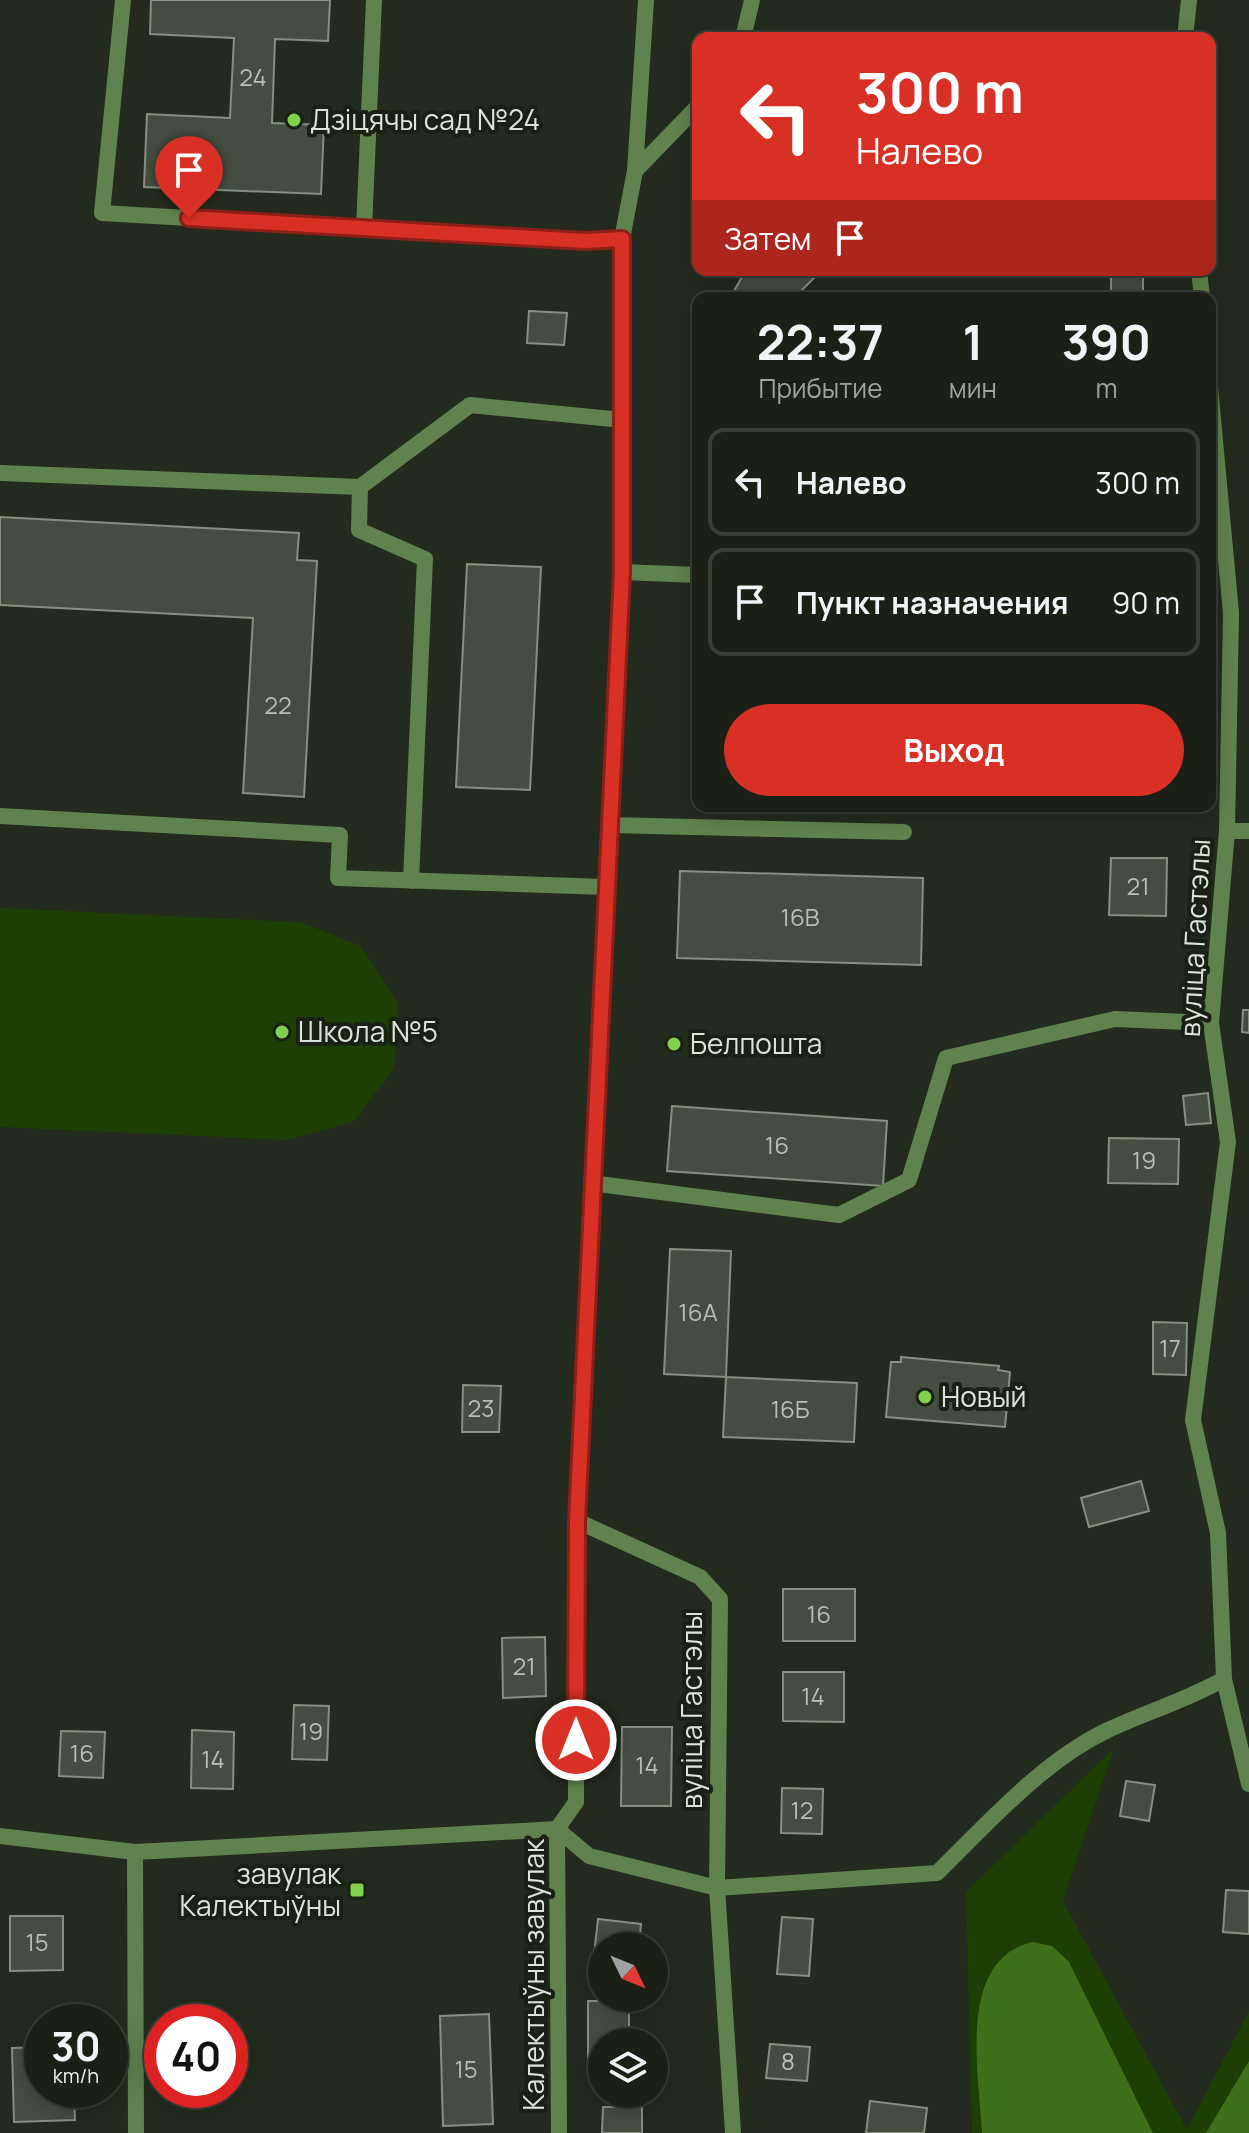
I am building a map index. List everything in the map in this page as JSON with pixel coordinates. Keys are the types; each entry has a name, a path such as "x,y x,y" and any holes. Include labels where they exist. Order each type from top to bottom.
{"street":[{"path":"123,0 102,213 585,241 622,239"},
{"path":"364,228 374,0"},
{"name":"Калектыўны завулак","path":"559,2133 557,1829 576,1802 577,1521 622,572 622,239 635,171 646,0"},
{"path":"744,32 752,0"},
{"path":"1186,32 1189,0"},
{"path":"635,171 692,112"},
{"path":"0,473 360,487 470,405 622,420"},
{"name":"вуліца Гастэлы","path":"1216,452 1231,613 1227,831 1211,1023 1228,1142 1193,1420 1218,1533 1224,1679 1249,1784"},
{"path":"360,487 359,530 425,559 411,881"},
{"path":"622,572 692,575"},
{"path":"0,816 340,835 338,878 606,887"},
{"path":"609,825 904,832"},
{"path":"1227,831 1249,831"},
{"path":"591,1183 839,1215 909,1180 946,1058 1115,1019 1211,1023"},
{"name":"вуліца Гастэлы","path":"577,1521 700,1577 720,1599 717,1888 733,2133"},
{"path":"0,1836 135,1852 557,1829 589,1856 717,1888 937,1873 1026,1786 1104,1732 1184,1702 1224,1679"},
{"path":"135,1852 136,2133"}],"green space":[{"path":"0,908 299,922 361,946 398,1002 394,1069 353,1122 288,1140 0,1127"},
{"path":"1114,1748 1063,1901 1187,2130 1249,2011 1249,2133 972,2133 966,1892"},
{"path":"1033,1942 1052,1946 1069,1962 1153,2133 982,2133 977,2051 982,1994 992,1971 1009,1953"},
{"path":"1249,2061 1249,2133 1206,2133"}],"building":[{"path":"151,0 330,0 328,41 275,39 272,123 324,125 321,194 144,187 147,114 230,118 234,38 150,34"},
{"path":"743,276 816,276 800,292 733,292"},
{"path":"1111,276 1143,276 1143,292 1111,292"},
{"path":"529,311 567,313 564,345 527,343"},
{"path":"0,517 299,533 297,560 317,561 304,797 243,793 253,618 0,605"},
{"path":"467,564 541,567 530,790 456,787"},
{"path":"1111,858 1167,858 1166,916 1109,915"},
{"path":"680,871 923,878 921,965 677,958"},
{"path":"1243,1010 1249,1010 1249,1033 1242,1032"},
{"path":"1208,1093 1211,1123 1186,1125 1183,1096"},
{"path":"672,1106 887,1121 883,1186 667,1171"},
{"path":"1109,1138 1179,1139 1178,1184 1108,1183"},
{"path":"670,1249 731,1251 726,1377 664,1374"},
{"path":"1153,1322 1187,1323 1186,1375 1153,1374"},
{"path":"901,1357 999,1366 998,1370 1010,1372 1005,1427 886,1417 891,1362 901,1362"},
{"path":"726,1377 857,1383 854,1442 723,1437"},
{"path":"463,1385 501,1386 499,1432 462,1432"},
{"path":"1141,1481 1149,1511 1089,1527 1081,1498"},
{"path":"783,1589 855,1589 855,1641 783,1641"},
{"path":"545,1637 546,1696 503,1698 502,1638"},
{"path":"783,1672 844,1672 844,1722 783,1721"},
{"path":"294,1705 329,1706 327,1760 292,1759"},
{"path":"622,1727 672,1727 671,1806 621,1806"},
{"path":"192,1730 234,1732 233,1789 191,1788"},
{"path":"61,1731 105,1732 103,1778 59,1776"},
{"path":"1126,1781 1155,1785 1149,1821 1120,1816"},
{"path":"782,1788 823,1789 822,1834 781,1833"},
{"path":"1226,1890 1249,1891 1249,1934 1223,1932"},
{"path":"10,1916 63,1916 63,1970 10,1971"},
{"path":"782,1917 813,1919 809,1976 777,1974"},
{"path":"598,1919 641,1924 640,1932 597,1932"},
{"path":"588,2012 629,2012 629,2028 588,2028"},
{"path":"489,2014 493,2124 443,2126 440,2016"},
{"path":"770,2044 810,2047 807,2081 766,2078"},
{"path":"12,2048 24,2048 24,2108 75,2108 75,2120 14,2122"},
{"path":"870,2101 927,2108 924,2133 866,2133"},
{"path":"603,2108 642,2108 642,2133 602,2133"}],"place":[{"name":"Дзіцячы сад №24","path":"294,120"},
{"name":"Школа №5","path":"282,1032"},
{"name":"Белпошта","path":"674,1044"},
{"name":"Новый","path":"925,1397"},
{"name":"завулак Калектыўны","path":"357,1890"}],"route":[{"path":"189,218 585,241 622,239 622,572 577,1521 576,1740"}]}
